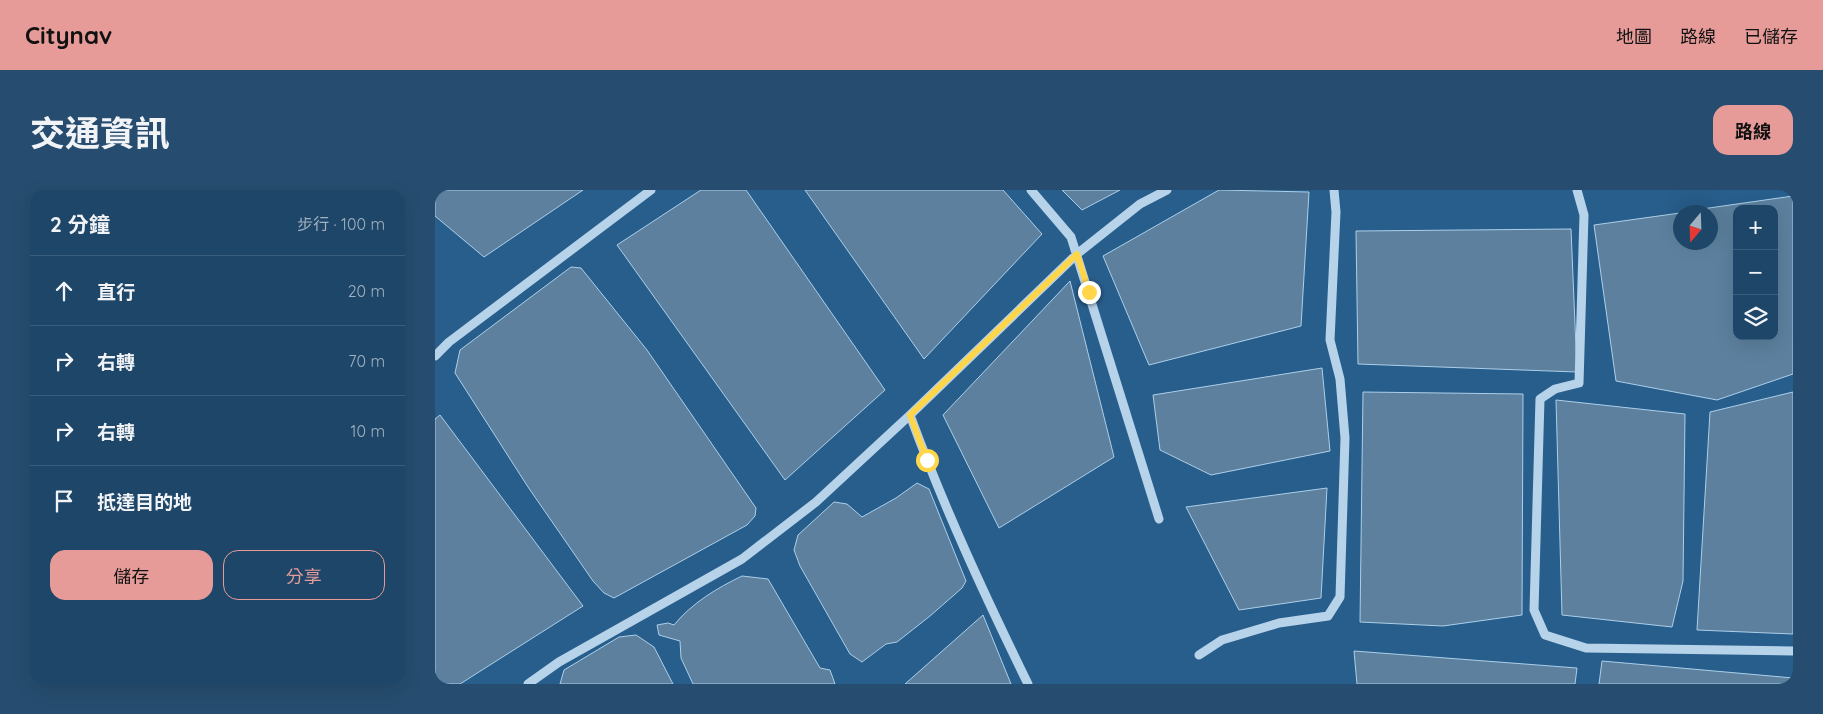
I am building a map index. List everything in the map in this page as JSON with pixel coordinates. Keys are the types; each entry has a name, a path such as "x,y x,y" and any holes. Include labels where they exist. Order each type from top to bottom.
{"lane":[{"path":"435,356 449,342 651,190"},
{"path":"1031,190 1071,237 1159,519"},
{"path":"528,684 559,662 742,559 816,502 910,415 1077,254 1140,204 1167,190"},
{"path":"1199,655 1222,640 1279,623 1329,616 1341,597 1345,438 1340,379 1330,340 1336,212 1334,190"},
{"path":"1577,190 1584,215 1579,383 1555,389 1540,399 1534,610 1545,635 1586,648 1793,651"},
{"path":"910,415 944,502 986,599 1028,684"}],"water":[{"path":"435,190 583,190 484,257 435,216"},
{"path":"701,190 746,190 885,390 785,480 617,245"},
{"path":"805,190 1003,190 1042,234 924,359"},
{"path":"1062,190 1120,190 1082,210"},
{"path":"1219,190 1309,192 1301,326 1149,365 1103,256"},
{"path":"1793,196 1793,374 1717,400 1616,381 1594,225 1673,214 1673,250 1718,250 1718,207"},
{"path":"1571,229 1577,372 1358,364 1356,231"},
{"path":"571,267 581,268 647,350 756,508 755,516 747,525 614,598 604,593 593,581 528,487 455,373 460,350"},
{"path":"1070,281 1114,457 999,528 943,415"},
{"path":"1322,368 1330,451 1211,475 1160,450 1153,395"},
{"path":"1363,392 1523,394 1522,615 1443,626 1360,622"},
{"path":"1793,392 1793,634 1697,630 1710,412"},
{"path":"1556,400 1685,414 1683,581 1672,627 1562,615"},
{"path":"440,415 583,606 460,684 435,684 435,419"},
{"path":"917,483 929,489 966,581 962,588 897,642 886,644 862,662 850,654 800,566 794,550 798,535 834,502 847,504 862,517 896,498"},
{"path":"1327,488 1321,598 1239,610 1186,507"},
{"path":"742,576 768,579 820,668 830,670 835,684 693,684 681,658 680,641 659,635 657,625 668,623 674,625 705,597"},
{"path":"983,615 1011,684 905,684"},
{"path":"636,635 654,647 673,684 560,684 564,670 619,637"},
{"path":"1354,651 1577,668 1575,684 1357,684"},
{"path":"1602,661 1793,678 1793,684 1599,684"}],"route":[{"path":"927,460 910,415 1077,254 1089,292"}]}
